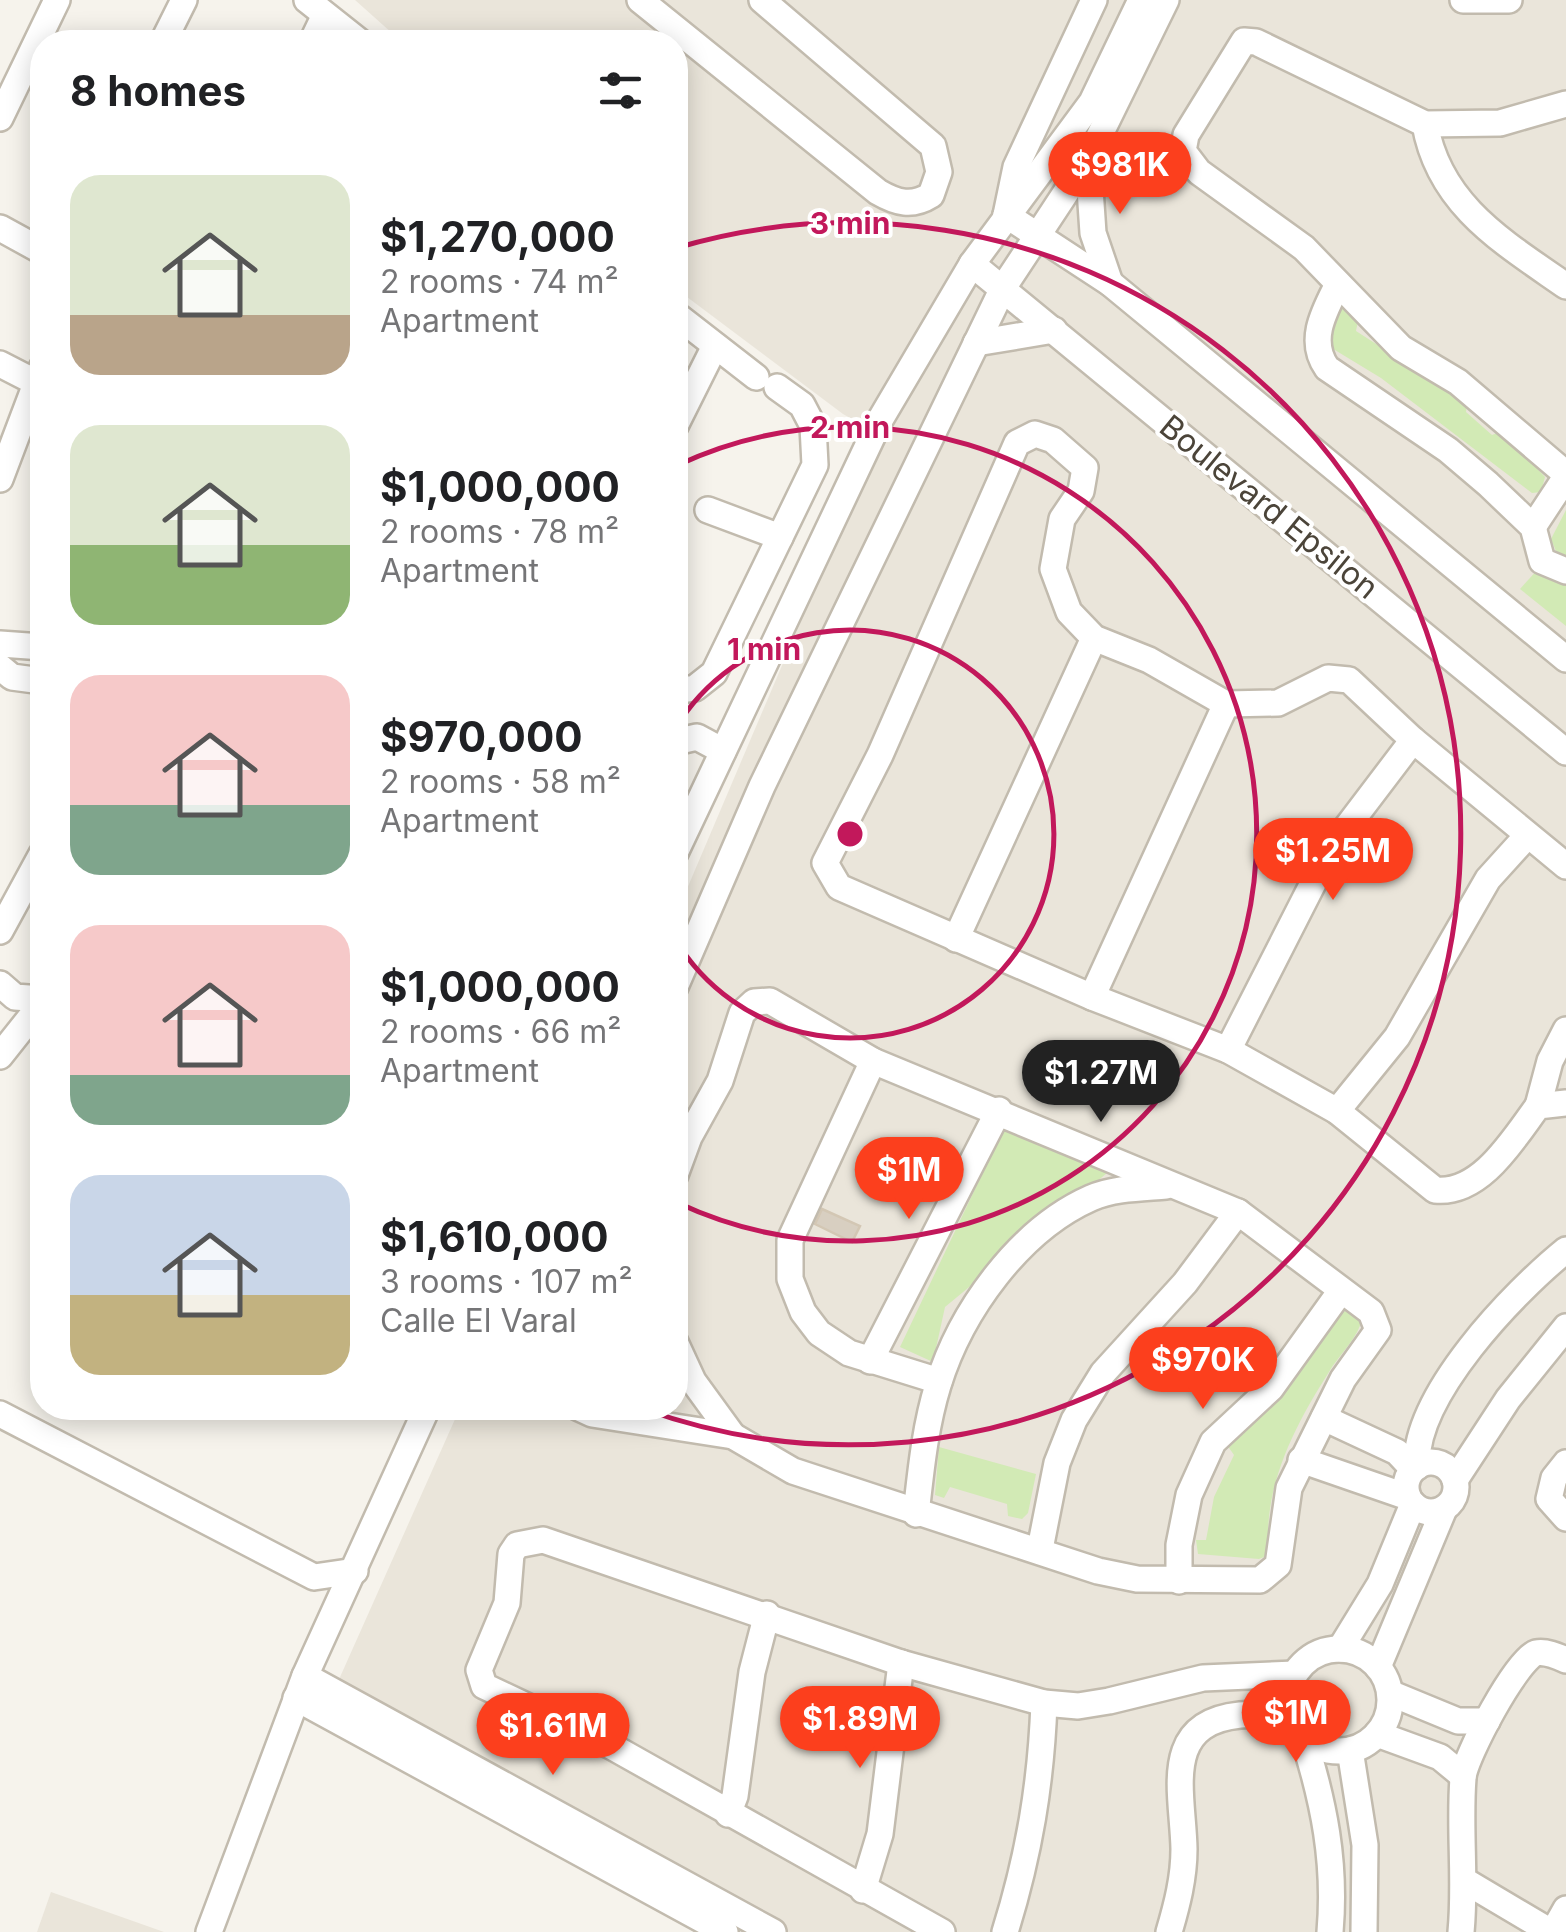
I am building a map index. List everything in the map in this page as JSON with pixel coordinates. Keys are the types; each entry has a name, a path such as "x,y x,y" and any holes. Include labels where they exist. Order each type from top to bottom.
{"street":[{"path":"43,30 57,0"},
{"path":"169,30 184,0"},
{"path":"640,0 677,30"},
{"path":"688,39 878,192 895,202 913,203 932,195 937,184 938,160 933,146 762,0"},
{"path":"1006,215 1016,167 1094,0"},
{"path":"688,826 880,420 972,264 1073,133 1106,76 1141,0"},
{"path":"688,957 762,786 1003,288 1088,160 1166,0"},
{"path":"1463,0 1509,0"},
{"path":"316,8 344,30"},
{"path":"1533,528 1566,475 1458,382 1402,348 1304,248 1198,172 1184,154 1186,135 1234,50 1248,41 1425,124 1500,123 1566,104"},
{"path":"0,118 30,56"},
{"path":"1425,124 1435,163 1464,210 1566,286"},
{"path":"1088,160 1093,233 1110,283"},
{"path":"1006,215 1110,283 1566,659"},
{"path":"0,228 30,244"},
{"name":"Boulevard Epsilon","path":"972,264 1566,752"},
{"path":"1338,284 1320,320 1318,349 1328,368 1448,450 1533,528 1542,561 1566,572"},
{"path":"688,324 802,405 813,426 815,466 714,673 688,689"},
{"path":"976,344 1054,330"},
{"path":"688,400 715,346"},
{"path":"0,364 30,372"},
{"path":"0,480 30,399"},
{"path":"1566,866 1343,677 1328,678 1278,703 1226,704 1149,660 1094,638 1069,612 1054,569 1058,531 1082,491 1085,468 1053,440 1028,434 1011,457 880,755 825,863 839,886 1092,997 1228,1050 1337,1111 1435,1190 1448,1192 1479,1176 1538,1106 1550,1061 1566,1030"},
{"path":"708,510 780,537"},
{"path":"733,633 769,653"},
{"path":"956,939 1094,638"},
{"path":"0,644 30,646"},
{"path":"0,667 12,677 30,680"},
{"path":"1092,997 1226,704"},
{"path":"688,739 697,737 722,751"},
{"path":"1228,1050 1332,848 1413,740"},
{"path":"1337,1111 1397,1037 1488,879 1526,836"},
{"path":"0,930 30,876"},
{"path":"0,984 15,997 30,999"},
{"path":"631,1420 734,1436 793,1471 1098,1571 1179,1581 1260,1580 1274,1571 1289,1488 1302,1460 1343,1379 1378,1330 1371,1312 1340,1292 1291,1248 1238,1212 1000,1110 872,1061 784,1006 766,1000 749,1005 688,1146"},
{"path":"0,1056 30,1017"},
{"path":"872,1061 790,1240 788,1264 803,1312 819,1333 870,1361 939,1381"},
{"path":"1538,1106 1566,1102"},
{"path":"870,1361 1000,1110"},
{"path":"916,1514 926,1430 939,1381 984,1294 1043,1228 1092,1197 1171,1185"},
{"path":"1040,1549 1057,1462 1074,1420 1103,1373 1185,1283 1238,1212"},
{"path":"1340,1649 1380,1584 1410,1500 1407,1480 1415,1468 1421,1433 1456,1370 1533,1278 1566,1250"},
{"path":"1179,1581 1179,1545 1189,1495 1207,1453 1232,1422 1271,1388 1340,1292"},
{"path":"1378,1667 1444,1509 1454,1496 1456,1480 1508,1399 1566,1327"},
{"path":"688,1371 734,1436"},
{"path":"0,1414 314,1577 356,1571"},
{"path":"1324,1418 1398,1452 1415,1468"},
{"path":"210,1932 301,1687 422,1420"},
{"path":"1302,1460 1410,1500 1428,1512 1444,1509"},
{"path":"1415,1468 1440,1464 1456,1480"},
{"path":"1566,1464 1554,1478 1549,1499 1566,1518"},
{"path":"942,1932 612,1746 490,1692 479,1670 507,1602 511,1554 522,1541 532,1539 767,1614 901,1664 1044,1703 1078,1706 1202,1678 1295,1674"},
{"path":"728,1814 735,1796 752,1672 767,1614"},
{"path":"1169,1932 1179,1898 1184,1853 1182,1756 1198,1729 1215,1719 1268,1714 1300,1733 1317,1746 1350,1750 1377,1734 1390,1708 1390,1693 1378,1667 1367,1658 1340,1649 1314,1656 1295,1674 1288,1692 1289,1711 1300,1733 1326,1814 1333,1871 1330,1932"},
{"path":"1462,1932 1466,1882 1463,1776 1487,1721 1527,1659 1543,1652 1566,1660"},
{"path":"863,1890 880,1834 901,1664"},
{"path":"1202,1678 1215,1719"},
{"path":"301,1687 724,1932"},
{"path":"301,1687 773,1932"},
{"path":"1390,1693 1458,1722 1487,1721"},
{"path":"1005,1932 1026,1864 1042,1782 1044,1703"},
{"path":"1377,1734 1440,1757 1463,1776"},
{"path":"1350,1750 1366,1844 1364,1932"},
{"path":"1466,1882 1552,1932 1566,1909"}],"shaded area":[{"path":"355,0 1566,0 1566,1932 702,1932 320,1722 455,1420 688,1420 688,886 880,435 843,414 688,298 688,30 389,30"},
{"path":"51,1892 164,1932 37,1932"}],"green space":[{"path":"1339,308 1351,309 1358,321 1356,331 1387,351 1393,347 1467,404 1466,412 1492,435 1502,431 1545,477 1541,492 1532,493 1381,378 1325,344"},
{"path":"1566,510 1566,558 1558,556 1551,539"},
{"path":"1539,568 1566,580 1566,626 1520,589"},
{"path":"1004,1128 1107,1173 945,1307 933,1362 900,1347"},
{"path":"1348,1311 1362,1319 1360,1326 1304,1414 1283,1459 1270,1506 1269,1555 1259,1559 1198,1554 1196,1540 1206,1540 1214,1497 1234,1455 1227,1445 1283,1393 1340,1312"},
{"path":"939,1447 1036,1474 1028,1513 1022,1519 1008,1516 1007,1504 950,1487 944,1498 935,1495"}],"building":[{"path":"822,1209 860,1226 852,1242 815,1224"}]}
